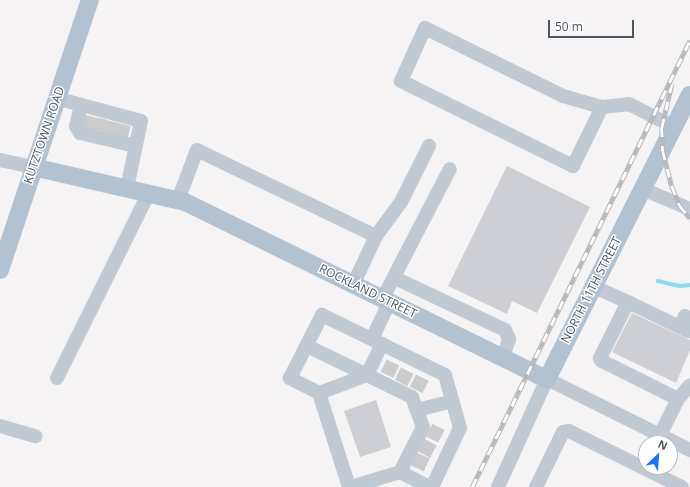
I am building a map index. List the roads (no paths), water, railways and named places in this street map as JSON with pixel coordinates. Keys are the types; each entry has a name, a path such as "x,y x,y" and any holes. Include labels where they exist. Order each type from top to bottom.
{"main road":[{"name":"KUTZTOWN ROAD","path":"0,270 56,98 90,0"},
{"name":"NORTH 11TH STREET","path":"547,379 592,286 643,190 674,127 686,113 690,95"},
{"name":"ROCKLAND STREET","path":"33,167 178,200 204,210 547,379"}],"street":[{"path":"602,106 573,166 401,81 425,28 563,96 602,106 629,104 674,127"},
{"path":"56,98 103,124 136,146"},
{"path":"103,124 141,121 127,188"},
{"path":"354,284 376,236 402,202 429,146"},
{"path":"178,200 197,150 376,236"},
{"path":"0,160 33,167"},
{"path":"367,375 377,342 387,299 395,278 450,169"},
{"path":"643,190 690,209"},
{"path":"57,378 149,193"},
{"path":"395,278 505,330 509,339 503,357"},
{"path":"592,286 686,326"},
{"path":"628,302 600,358 602,361 678,399"},
{"path":"307,346 367,375 385,379 399,387 415,399 426,428 411,458 400,472 350,487 319,393 290,378 322,315 377,342 396,356 425,370 445,375 460,428 448,439 434,469 431,487 400,472"},
{"path":"319,393 367,375"},
{"name":"ROCKLAND STREET","path":"547,379 660,435"},
{"name":"NORTH 11TH STREET","path":"498,487 547,379"},
{"path":"660,435 678,399 690,385"},
{"path":"415,399 452,401"},
{"path":"0,426 36,436"},
{"path":"536,487 564,432 569,431 682,487"},
{"name":"ROCKLAND STREET","path":"678,444 690,450"}],"waterway":[{"path":"658,281 679,286 690,285"}],"tunnel":[{"path":"84,128 87,115"},
{"path":"97,130 99,118"},
{"path":"109,133 112,121"},
{"path":"121,136 124,124"},
{"path":"387,375 394,360"},
{"path":"401,383 409,367"},
{"path":"416,390 424,374"},
{"path":"429,430 443,437"},
{"path":"421,445 436,453"},
{"path":"414,459 429,466"}],"railway":[{"path":"472,487 690,40"},
{"path":"672,84 662,128 663,151 672,186 680,206 690,218"}]}
